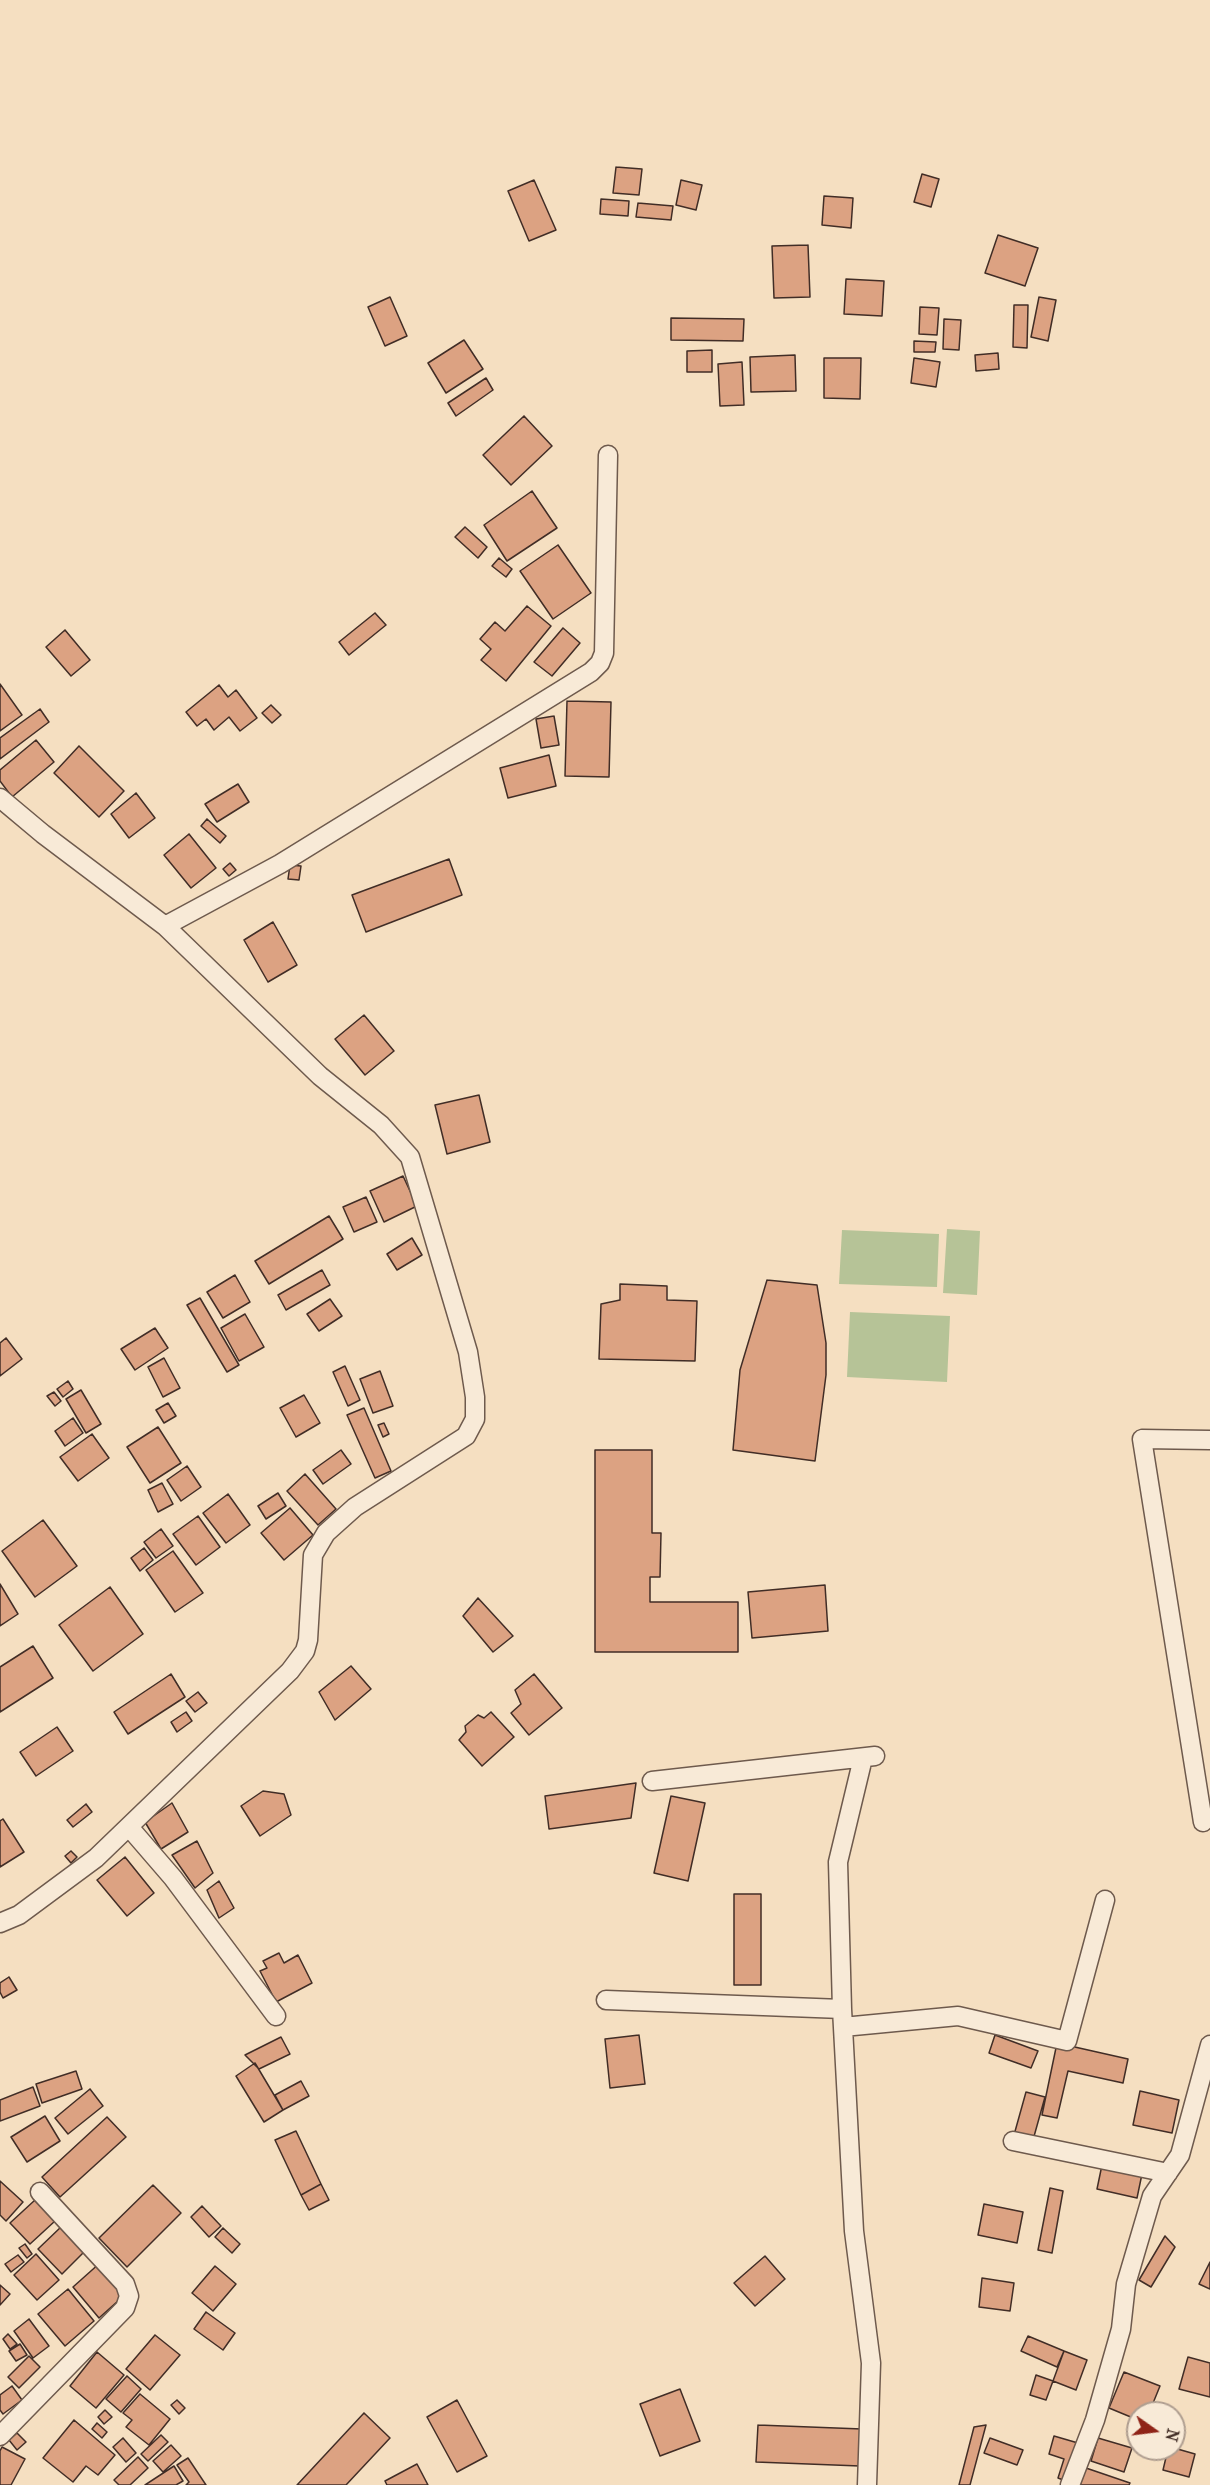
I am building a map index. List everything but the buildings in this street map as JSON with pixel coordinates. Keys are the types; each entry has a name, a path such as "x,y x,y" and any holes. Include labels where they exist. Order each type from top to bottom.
{"street":[{"path":"165,926 280,864 581,679 600,663 604,653 608,455"},
{"path":"0,798 43,834 165,926 320,1076 381,1125 410,1157 468,1352 475,1397 475,1419 466,1436 355,1507 326,1533 313,1555 308,1640 305,1651 290,1671 96,1858 54,1892 19,1916 0,1923"},
{"path":"1203,1822 1142,1439 1209,1446"},
{"path":"652,1781 869,1757 838,1862 842,2018 854,2231 871,2363 867,2485"},
{"path":"129,1827 173,1878 276,2016"},
{"path":"606,2000 842,2018 958,2016 1067,2042 1105,1900"},
{"path":"1070,2485 1095,2420 1121,2329 1126,2284 1152,2196 1180,2155 1210,2045"},
{"path":"1013,2141 1168,2173"},
{"path":"0,2436 125,2308 129,2296 125,2284 40,2192"}],"green space":[{"path":"947,1229 980,1231 977,1295 943,1293"},
{"path":"842,1230 939,1234 937,1287 839,1284"},
{"path":"850,1312 950,1316 947,1382 847,1377"}]}
